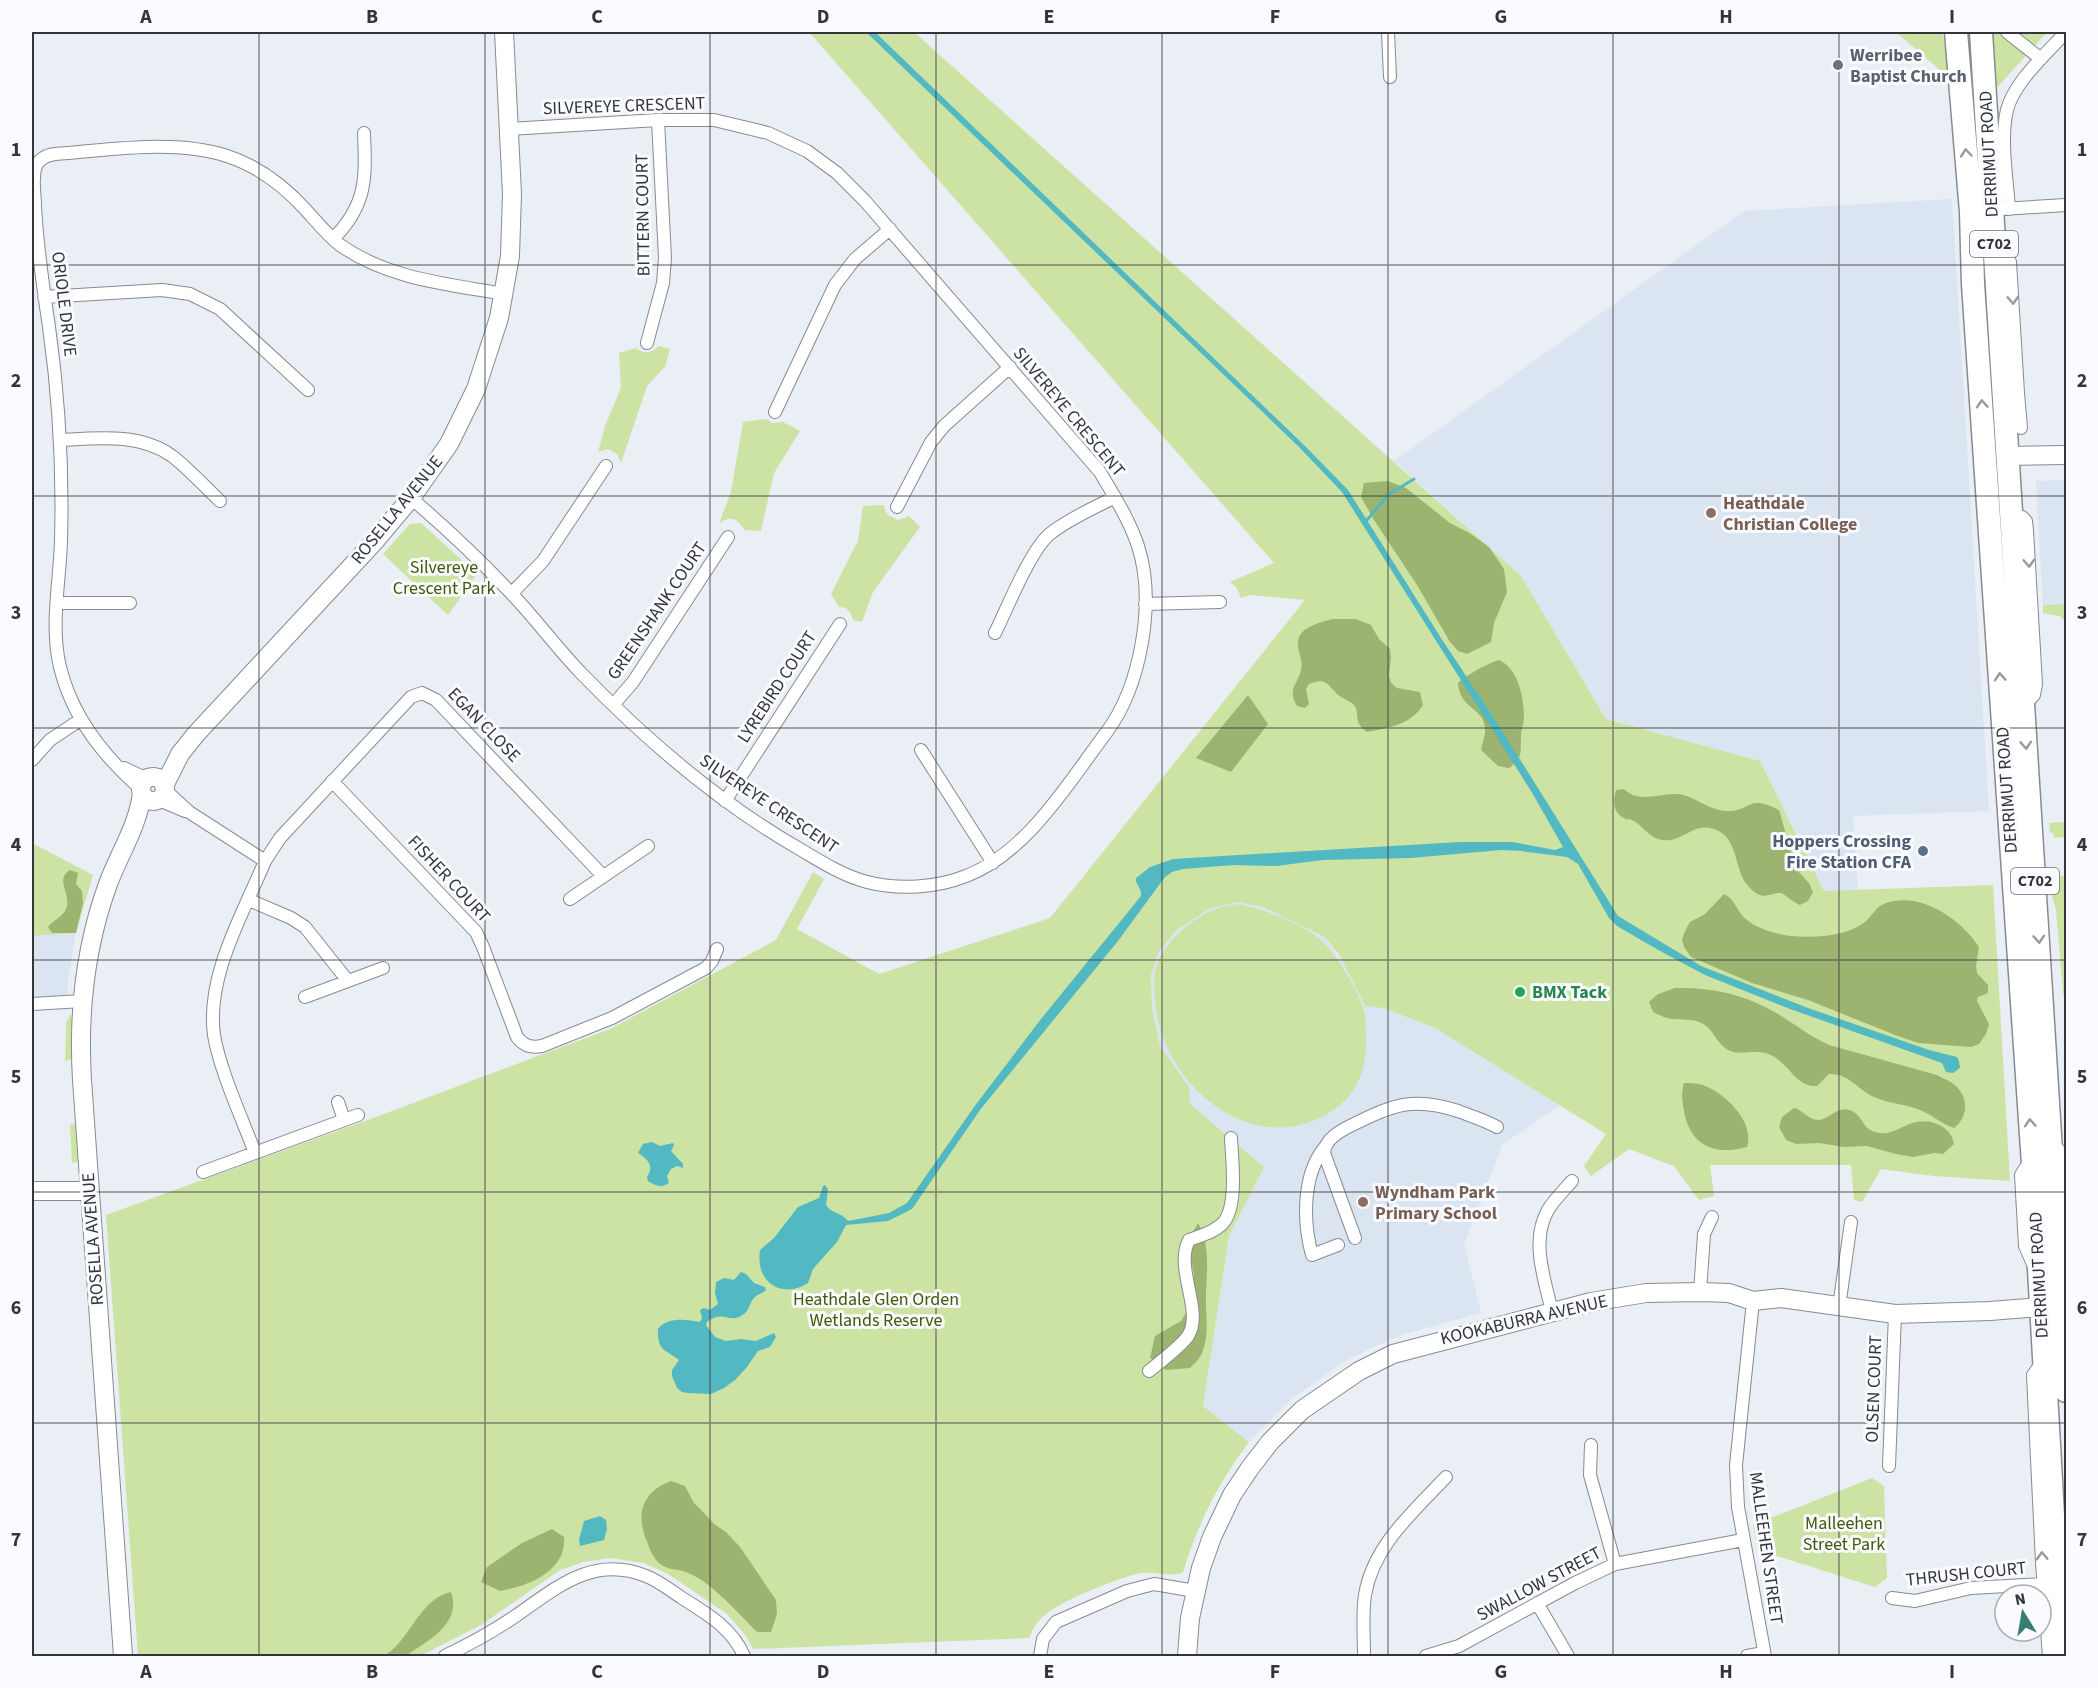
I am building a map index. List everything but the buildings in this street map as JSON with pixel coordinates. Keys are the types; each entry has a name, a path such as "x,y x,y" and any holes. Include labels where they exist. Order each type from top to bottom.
{"highway":[{"name":"DERRIMUT ROAD","path":"1956,32 1991,210 1973,284 2000,461 2011,516 2023,708 2022,856 2039,1276 2051,1306 2067,1391"},
{"name":"DERRIMUT ROAD","path":"1981,32 1991,210 2011,396 2000,461 1992,554 2051,1139 2051,1306 2044,1360 2060,1539 2061,1656"},
{"path":"1973,284 1982,260 1988,255 1995,254"},
{"path":"1992,554 1998,526 2011,516"}],"street":[{"name":"ROSELLA AVENUE","path":"123,1656 81,1068 82,1001 89,950 114,868 153,789 196,734 374,542 411,498 449,444 476,389 494,340 504,294 512,230 504,32"},
{"path":"1388,32 1390,77"},
{"path":"2007,32 2041,59"},
{"path":"2066,32 2016,90 2007,109 1991,210 2067,205"},
{"name":"SILVEREYE CRESCENT","path":"411,498 468,549 512,593 579,671 663,752 725,801 789,843 845,875 865,882 913,887 942,883 967,876 993,863 1010,851 1039,820 1113,724 1132,685 1141,652 1145,604 1139,549 1128,520 1100,472 890,229 837,173 807,151 788,141 729,122 698,119 658,120 509,129"},
{"name":"BITTERN COURT","path":"647,343 663,283 665,258 658,120"},
{"path":"333,239 353,216 362,195 365,175 364,133"},
{"name":"ORIOLE DRIVE","path":"265,861 117,765 80,720 68,694 57,655 57,603 61,541 60,440 52,351 36,226 34,178 37,164 49,155 173,147 222,155 256,169 283,186 333,239 356,255 384,269 504,294"},
{"path":"776,412 834,285 855,259 890,229"},
{"path":"44,297 162,290 190,294 220,309 308,390"},
{"path":"897,507 931,442 944,426 1010,367"},
{"path":"2011,396 2021,428"},
{"path":"60,440 130,439 153,446 173,457 220,501"},
{"path":"2000,461 2067,456"},
{"path":"512,593 543,561 606,466"},
{"path":"995,633 1038,546 1050,534 1072,519 1115,497"},
{"name":"GREENSHANK COURT","path":"614,705 633,682 729,537"},
{"path":"1145,604 1220,602"},
{"path":"57,603 130,603"},
{"name":"LYREBIRD COURT","path":"725,801 840,624"},
{"name":"EGAN CLOSE","path":"255,1153 220,1059 213,1016 217,980 265,861 280,838 406,701 414,695 426,694 436,700 603,876"},
{"path":"32,760 50,741 80,720"},
{"path":"921,750 993,863"},
{"name":"FISHER COURT","path":"332,781 476,932 517,1037 524,1045 542,1046 612,1018 706,968 717,949"},
{"path":"570,899 648,846"},
{"path":"249,900 291,918 305,927 348,981"},
{"path":"305,997 383,968"},
{"path":"32,1004 82,1001"},
{"path":"338,1102 344,1120"},
{"path":"1338,1245 1312,1255 1306,1230 1310,1183 1317,1156 1329,1140 1346,1128 1383,1110 1413,1103 1437,1105 1484,1120 1497,1127"},
{"path":"203,1172 358,1115"},
{"path":"1149,1371 1188,1336 1192,1324 1192,1313 1185,1269 1185,1247 1189,1240 1213,1230 1224,1222 1233,1192 1232,1138"},
{"path":"2051,1139 2062,1156 2067,1189"},
{"path":"1324,1147 1326,1162 1354,1238"},
{"path":"1552,1312 1539,1249 1542,1224 1548,1209 1572,1181"},
{"path":"32,1191 89,1191"},
{"path":"1700,1292 1704,1234 1712,1217"},
{"path":"1839,1307 1851,1222"},
{"name":"KOOKABURRA AVENUE","path":"1187,1656 1195,1591 1212,1537 1232,1495 1270,1442 1302,1410 1359,1371 1394,1354 1591,1302 1646,1293 1729,1293 1753,1301 1781,1298 1895,1314 1990,1311 2051,1306"},
{"name":"MALLEEHEN STREET","path":"1753,1301 1736,1465 1738,1507 1743,1540 1765,1655"},
{"name":"OLSEN COURT","path":"1889,1466 1895,1314"},
{"path":"2044,1360 2033,1375 2045,1583"},
{"path":"1591,1445 1590,1475 1615,1564"},
{"path":"1364,1656 1365,1595 1371,1573 1397,1528 1446,1478"},
{"name":"SWALLOW STREET","path":"1426,1656 1459,1646 1615,1564 1743,1540"},
{"path":"445,1656 501,1626 566,1581 593,1572 614,1570 637,1573 654,1580 711,1616 730,1634 744,1656"},
{"path":"1040,1656 1046,1632 1056,1622 1127,1591 1154,1584 1195,1591"},
{"name":"THRUSH COURT","path":"1892,1598 1915,1601 1971,1588 1993,1587"},
{"path":"1538,1603 1568,1656"},
{"path":"1747,1656 1765,1655"},
{"path":"1187,1656 1194,1656"}],"shaded area":[{"name":"Heathdale Christian College","path":"1952,199 1989,811 1853,816 1858,890 1824,891 1760,761 1606,719 1521,576 1394,461 1744,211"},
{"path":"2066,480 2066,604 2043,605 2036,481"},
{"name":"Wyndham Park Primary School","path":"1237,902 1263,906 1325,937 1348,969 1365,1006 1383,1008 1435,1028 1560,1105 1502,1145 1464,1245 1481,1313 1405,1334 1344,1362 1294,1397 1249,1442 1203,1406 1229,1236 1264,1167 1190,1104 1189,1087 1160,1046 1152,1007 1151,975 1159,951 1178,929 1209,909"},
{"path":"76,933 67,987 69,995 32,1000 32,936"}],"green space":[{"name":"Heathdale Glen Orden Wetlands Reserve","path":"809,32 914,32 1521,576 1606,719 1760,761 1824,891 1993,885 2010,1181 1934,1176 1881,1169 1862,1202 1854,1200 1851,1165 1710,1165 1714,1196 1699,1200 1674,1166 1629,1149 1591,1176 1584,1166 1606,1134 1435,1028 1383,1008 1365,1006 1340,956 1325,937 1263,907 1237,902 1209,909 1178,929 1159,951 1151,975 1152,1007 1160,1046 1189,1087 1190,1104 1264,1167 1229,1236 1203,1406 1249,1442 1228,1472 1210,1504 1183,1572 1179,1574 1142,1573 1092,1590 1045,1615 1029,1638 753,1649 746,1636 727,1614 668,1574 644,1563 610,1558 583,1562 560,1570 481,1625 420,1656 138,1656 106,1215 610,1029 776,940 813,872 824,879 797,929 879,974 1050,918 1305,600 1250,595 1241,598 1237,588 1230,582 1274,563"},
{"path":"1896,32 1942,32 1948,77"},
{"path":"1992,32 2047,32 1995,90"},
{"path":"659,346 670,349 665,367 647,386 621,463 617,454 608,449 598,452 605,426 621,388 619,353 636,348 642,352 648,352"},
{"path":"766,419 772,423 783,422 800,431 774,473 761,531 744,530 733,519 726,519 719,524 731,492 743,422"},
{"path":"1388,481 1406,488 1450,523 1489,547 1504,569 1507,592 1494,623 1491,642 1467,654 1458,651 1450,642 1361,497 1364,483"},
{"path":"884,505 886,513 890,516 898,520 909,516 920,527 873,592 862,622 853,620 846,608 839,607 831,594 858,541 863,506"},
{"name":"Silvereye Crescent Park","path":"421,523 477,574 448,615 383,554 410,524"},
{"path":"2066,604 2066,623 2060,616 2043,613 2043,605"},
{"path":"1333,619 1356,619 1371,625 1379,639 1390,649 1391,683 1397,688 1420,692 1423,705 1418,712 1406,721 1367,732 1359,724 1356,707 1320,681 1309,684 1306,689 1309,704 1305,708 1297,706 1293,691 1301,666 1298,646 1300,635 1310,627"},
{"path":"1499,660 1511,669 1515,676 1524,709 1520,754 1517,761 1509,768 1498,766 1481,750 1485,733 1484,723 1463,699 1458,683 1477,670"},
{"path":"1248,695 1268,724 1231,772 1196,758"},
{"path":"1624,789 1642,797 1684,795 1713,808 1726,811 1734,811 1755,803 1779,810 1796,869 1809,883 1813,892 1808,901 1800,905 1781,893 1763,896 1756,893 1745,882 1729,840 1714,829 1699,828 1666,840 1654,837 1636,822 1625,819 1615,809 1616,790"},
{"path":"2066,822 2066,837 2054,838 2054,834 2050,832 2049,823"},
{"path":"32,843 93,875 76,933 32,936"},
{"path":"70,870 78,873 76,884 82,891 83,903 76,933 52,933 48,927 64,913 67,906 63,882"},
{"path":"2054,874 2066,877 2066,1004 2056,910 2050,890"},
{"path":"1724,894 1732,900 1746,919 1757,927 1791,936 1820,936 1850,930 1866,921 1883,904 1899,900 1926,904 1939,910 1962,927 1979,947 1977,973 1988,985 1988,993 1978,997 1977,1001 1989,1024 1986,1034 1979,1044 1971,1047 1918,1043 1808,1000 1752,983 1691,957 1682,939 1686,929 1690,922 1705,914"},
{"path":"1238,904 1284,918 1316,936 1336,957 1348,976 1359,996 1365,1014 1365,1056 1356,1086 1342,1104 1302,1125 1272,1127 1243,1121 1216,1106 1192,1085 1174,1060 1161,1031 1154,982 1161,956 1172,940 1195,920 1214,910"},
{"path":"1675,988 1712,990 1735,995 1777,1013 1829,1045 1937,1075 1954,1084 1962,1093 1965,1109 1962,1119 1954,1128 1920,1110 1874,1097 1842,1076 1829,1074 1817,1086 1810,1085 1799,1080 1779,1060 1767,1053 1738,1053 1728,1050 1703,1024 1691,1020 1669,1019 1653,1012 1649,1002 1658,994"},
{"path":"71,1014 73,1059 65,1061 66,1023"},
{"path":"1684,1083 1708,1087 1735,1108 1747,1127 1747,1147 1715,1149 1698,1140 1687,1123 1684,1111 1682,1090"},
{"path":"1794,1108 1818,1120 1847,1109 1856,1114 1870,1130 1880,1133 1887,1133 1912,1123 1937,1124 1946,1129 1954,1144 1943,1154 1934,1153 1913,1157 1867,1146 1796,1144 1786,1140 1779,1127 1782,1117"},
{"path":"70,1124 77,1125 79,1161 72,1163"},
{"path":"1198,1223 1202,1231 1207,1257 1207,1331 1204,1346 1200,1357 1190,1368 1166,1370 1150,1358 1155,1336 1181,1321 1190,1306 1194,1275 1190,1252 1192,1234"},
{"name":"Malleehen Street Park","path":"1872,1478 1884,1486 1887,1578 1875,1587 1758,1550 1753,1525"},
{"path":"671,1481 685,1486 694,1503 740,1547 776,1600 777,1614 771,1632 757,1632 705,1582 686,1572 663,1566 655,1558 644,1534 643,1506 653,1492"},
{"path":"552,1529 564,1537 563,1549 559,1559 544,1575 511,1589 500,1591 481,1582 487,1567 522,1543"},
{"path":"451,1592 453,1610 440,1631 407,1655 384,1656 404,1637 427,1606 442,1595"}],"water":[{"path":"866,32 875,32 1348,490 1618,916 1701,966 1808,1008 1929,1050 1957,1057 1960,1068 1953,1073 1946,1072 1942,1063 1790,1009 1705,975 1660,951 1617,926 1609,918 1578,864 1567,857 1501,850 1411,858 1323,860 1276,866 1234,865 1183,869 1165,877 1118,941 980,1110 912,1209 888,1221 846,1225 837,1242 813,1269 808,1283 788,1290 772,1285 762,1271 760,1250 774,1238 798,1207 819,1198 823,1186 825,1185 828,1189 826,1205 848,1221 889,1213 907,1203 974,1107 1041,1019 1141,896 1136,878 1150,867 1173,859 1459,842 1512,842 1555,850 1563,847 1531,791 1342,492 1299,447"},
{"path":"652,1142 660,1146 673,1143 671,1151 683,1164 683,1168 677,1166 671,1169 667,1176 669,1183 664,1186 648,1181 650,1166 647,1160 638,1153 643,1144"},
{"path":"741,1272 754,1283 765,1287 766,1290 755,1297 743,1315 735,1318 717,1317 707,1322 706,1325 715,1337 726,1341 741,1339 756,1341 774,1333 776,1337 770,1347 758,1351 747,1367 724,1388 711,1394 682,1392 677,1388 672,1376 672,1370 679,1360 661,1346 658,1329 666,1322 672,1321 700,1322 702,1318 700,1310 704,1308 710,1310 718,1304 715,1293 716,1282 724,1278 734,1280"},
{"path":"600,1516 606,1520 607,1529 604,1540 580,1546 579,1540 584,1521"}],"waterway":[{"path":"1367,520 1389,494 1414,479"}],"place":[{"name":"Werribee Baptist Church","path":"1838,65"},
{"name":"Heathdale Christian College","path":"1711,513"},
{"name":"Hoppers Crossing Fire Station CFA","path":"1923,851"},
{"name":"BMX Tack","path":"1520,992"},
{"name":"Wyndham Park Primary School","path":"1363,1202"}]}
